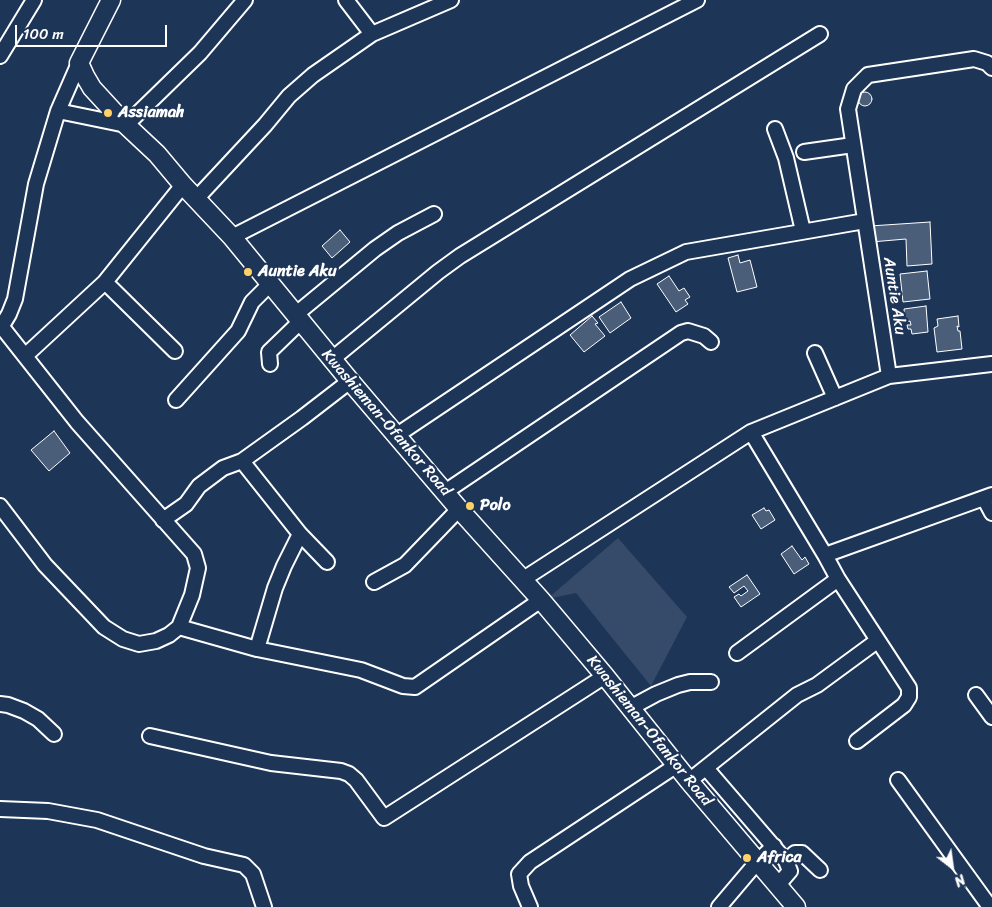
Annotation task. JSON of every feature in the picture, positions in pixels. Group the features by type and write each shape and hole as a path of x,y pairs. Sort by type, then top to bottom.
{"main road":[{"path":"80,63 111,0"},
{"name":"Kwashieman-Ofankor Road","path":"80,63 92,88 126,125 157,154 232,237 331,360 459,509 541,600 689,781 796,907"}],"street":[{"path":"0,56 34,0"},
{"path":"58,111 126,125 200,53 245,0"},
{"path":"346,0 372,34"},
{"path":"196,199 265,125 289,96 313,74 372,34 451,0"},
{"path":"232,237 697,0"},
{"path":"331,360 460,256 820,34"},
{"name":"Auntie Aku","path":"889,376 848,109 854,89 868,75 974,58 987,63 992,68"},
{"path":"0,506 45,565 104,627 123,638 139,644 156,641 180,627 192,595 198,568 194,554 64,406 1,328 15,299 36,184 58,111 80,63"},
{"path":"775,129 786,158 803,232"},
{"path":"804,152 854,146"},
{"path":"25,356 105,282 183,185"},
{"path":"270,364 269,352 298,319 376,248 398,233 434,214"},
{"path":"397,435 630,279 686,252 865,221"},
{"path":"105,282 175,351"},
{"path":"176,400 238,331 252,302 270,284"},
{"path":"445,492 680,333 688,331 704,336 711,342"},
{"path":"815,353 834,398"},
{"path":"522,580 751,432 889,376 992,364"},
{"path":"163,520 186,504 200,486 223,468 242,461 350,381"},
{"path":"751,432 838,579 909,688 909,698 904,705 856,741"},
{"path":"242,461 300,534 327,562"},
{"path":"825,555 988,496 992,513"},
{"path":"374,582 405,565 459,509"},
{"path":"257,649 275,588 300,534"},
{"path":"737,653 838,579"},
{"path":"180,627 257,649 361,670 403,686 415,686 541,600"},
{"path":"689,781 797,695 817,685 878,641"},
{"path":"150,736 271,763 341,771 349,774 356,780 384,818 605,676"},
{"path":"630,708 678,685 690,682 711,682"},
{"path":"976,695 992,717"},
{"path":"0,704 8,705 38,718 54,734"},
{"path":"530,907 521,886 519,874 530,862 677,766"},
{"path":"706,768 786,860 790,872 778,885"},
{"path":"898,780 990,907"},
{"path":"0,809 48,811 97,820 204,856 244,865 253,874 264,907"},
{"path":"733,833 749,819"},
{"path":"719,907 758,861 774,846"},
{"path":"786,860 796,853 802,853 820,870"}],"shaded area":[{"path":"618,538 687,617 651,686 576,593 547,599"}],"building":[{"path":"862,92 868,92 872,99 868,106 862,106 858,102 858,96"},
{"path":"930,222 932,264 907,266 906,239 871,242 870,226"},
{"path":"340,230 350,242 332,258 322,246"},
{"path":"738,255 740,263 750,260 757,287 737,292 728,258"},
{"path":"927,271 930,299 903,302 900,274"},
{"path":"669,276 679,291 684,288 690,297 685,300 688,304 676,312 657,284"},
{"path":"621,302 631,318 610,333 599,317"},
{"path":"926,306 928,332 912,334 911,329 908,329 907,325 911,325 910,321 905,322 904,309"},
{"path":"592,316 598,323 595,324 605,336 584,352 570,335"},
{"path":"958,316 959,327 957,326 958,331 960,331 962,349 937,352 934,328 938,326 937,319"},
{"path":"54,431 70,453 49,471 31,450"},
{"path":"764,508 766,511 769,510 775,520 761,529 752,515"},
{"path":"792,546 802,560 805,557 809,564 794,574 781,554"},
{"path":"747,575 760,594 741,607 734,597 739,594 741,596 748,591 744,586 734,593 729,587"}],"place":[{"name":"Assiamah","path":"108,113"},
{"name":"Auntie Aku","path":"248,272"},
{"name":"Polo","path":"470,506"},
{"name":"Africa","path":"747,858"}]}
